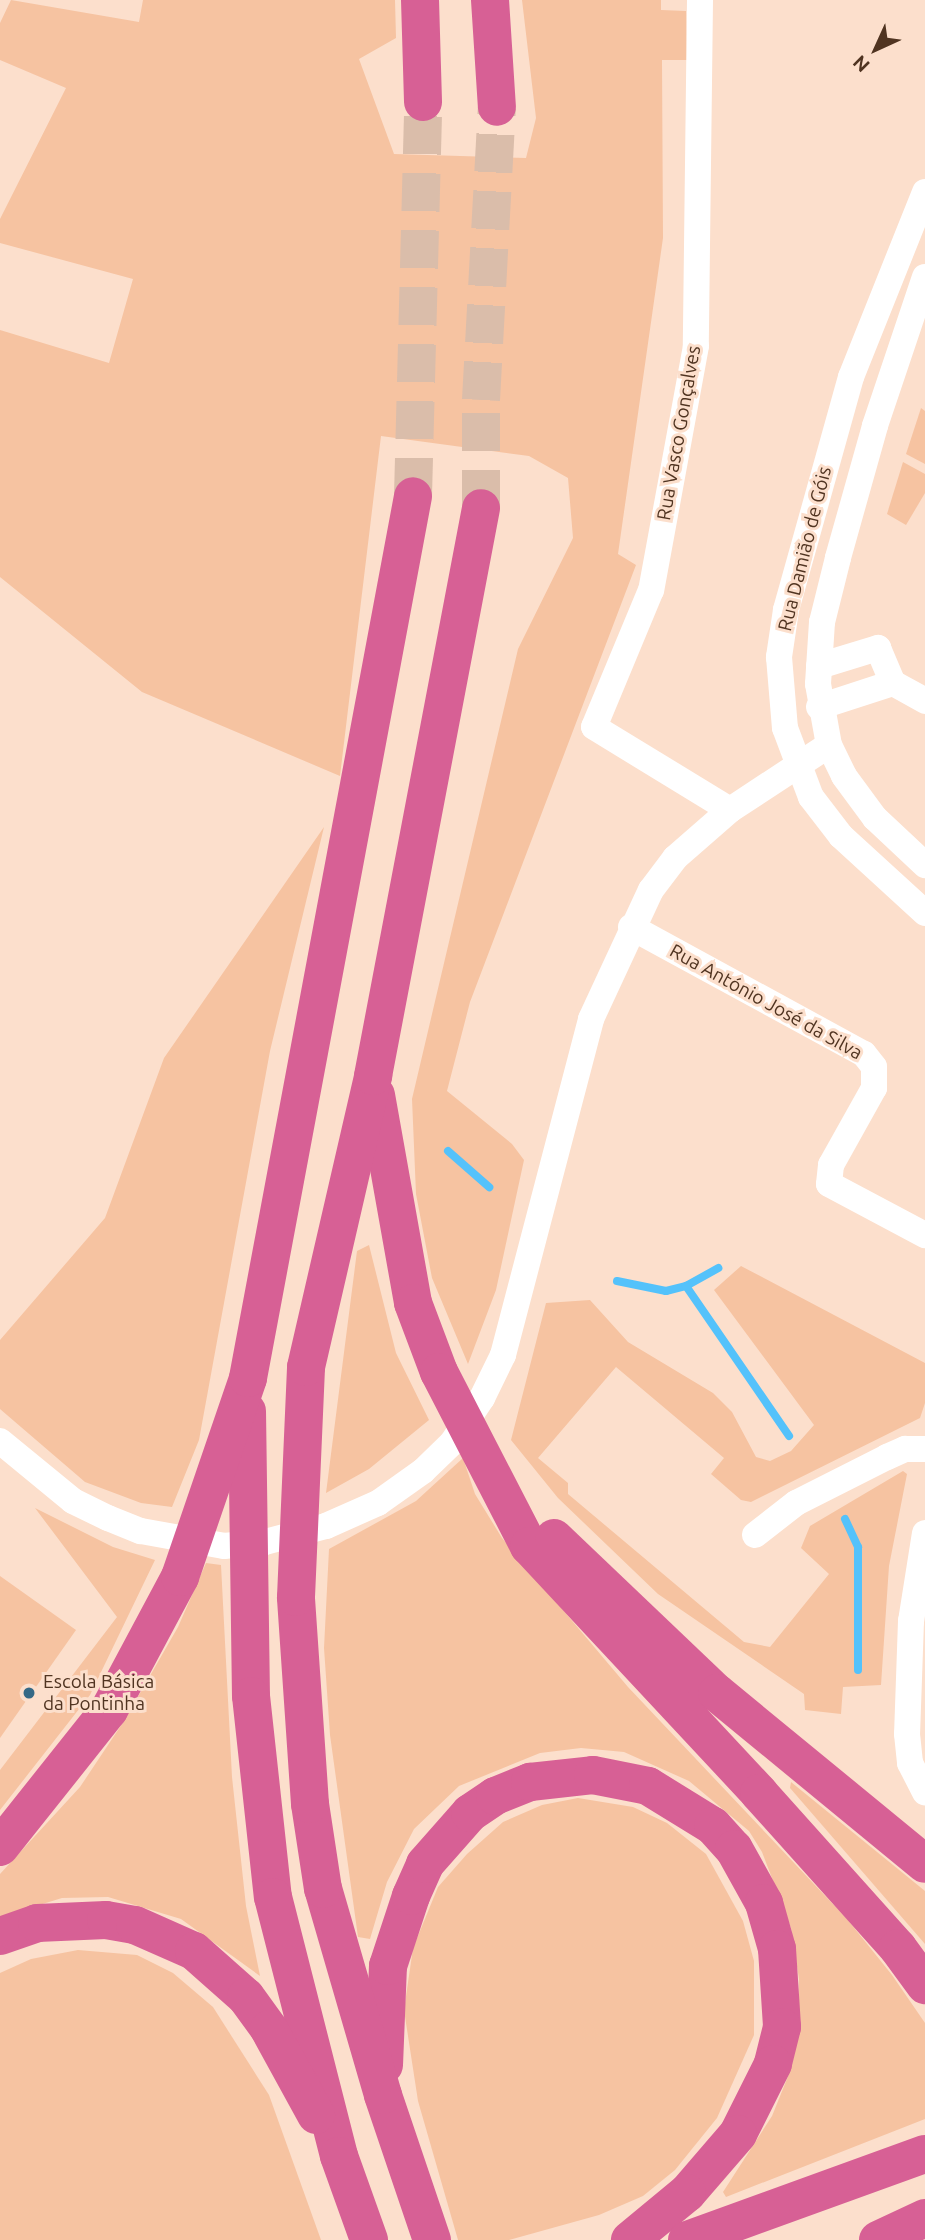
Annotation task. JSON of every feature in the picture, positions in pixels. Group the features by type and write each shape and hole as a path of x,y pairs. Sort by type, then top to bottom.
{"highway":[{"path":"419,0 423,102"},
{"path":"490,0 497,107"},
{"path":"0,1847 109,1710 180,1577 248,1378 413,496"},
{"path":"432,2240 383,2095 323,1889 310,1804 296,1597 306,1367 373,1076 481,508"},
{"path":"373,1076 414,1303 439,1372 529,1546 759,1793 898,1948 925,1985"},
{"path":"248,1378 247,1576 258,1790 273,1897 339,2157 369,2240"},
{"path":"475,1442 538,1523 593,1577 718,1693 925,1864"},
{"path":"383,2095 388,1966 411,1896 425,1864 447,1835 495,1796 560,1776 625,1780 681,1804 713,1826 734,1849 764,1903 777,1949 782,2027 773,2064 738,2134 687,2193 630,2240"},
{"path":"0,1936 37,1923 106,1920 135,1925 194,1951 246,1997 270,2029 339,2157"},
{"path":"687,2240 925,2154"},
{"path":"878,2240 925,2218"}],"street":[{"name":"Rua Vasco Gonçalves","path":"700,0 696,346 651,590 594,727 730,810"},
{"name":"Rua Damião de Góis","path":"925,192 851,377 786,610 780,669 785,728 796,766 811,797 841,836 925,913"},
{"name":"Rua Damião de Góis","path":"925,277 878,415 838,558 822,622 819,666 819,707 829,745 844,776 875,818 925,866"},
{"path":"819,666 878,648 893,683 925,701"},
{"path":"819,707 893,683"},
{"path":"0,1441 74,1501 141,1531 224,1546 265,1542 326,1526 379,1503 452,1443 482,1398 503,1355 521,1296 591,1019 631,927 651,890 675,858 730,810 829,745"},
{"name":"Rua António José da Silva","path":"631,927 864,1054 874,1067 874,1088 831,1165 829,1184 925,1235"},
{"path":"755,1535 796,1503 887,1457 905,1449 925,1450"},
{"path":"920,1785 907,1734 925,1533"}],"shaded area":[{"path":"11,0 139,22 143,0 395,0 396,38 359,59 394,154 526,158 536,118 522,0 661,0 661,10 686,11 687,60 662,60 663,238 618,554 636,565 470,1002 447,1091 512,1144 524,1160 496,1290 468,1364 432,1278 416,1194 412,1099 518,649 573,538 568,478 529,456 381,436 340,776 142,692 0,577 0,330 109,363 133,279 0,243 0,219 66,88 0,60 0,23"},
{"path":"921,408 925,411 925,464 906,454"},
{"path":"903,462 925,474 925,493 906,525 887,514"},
{"path":"324,827 270,1051 199,1440 172,1507 141,1503 85,1482 0,1409 0,1340 105,1218 164,1058"},
{"path":"369,1245 396,1353 429,1420 369,1469 326,1493 357,1251"},
{"path":"741,1266 925,1363 925,1403 920,1418 751,1502 741,1500 711,1474 724,1458 616,1367 538,1458 568,1483 568,1494 744,1642 770,1647 829,1574 801,1548 810,1526 903,1471 907,1474 889,1566 881,1685 843,1687 841,1714 805,1710 804,1694 658,1594 558,1498 511,1440 546,1303 590,1300 628,1342 713,1393 732,1412 756,1457 770,1461 791,1451 814,1425 714,1290"},
{"path":"463,1458 475,1494 502,1538 628,1687 847,1919 892,1975 925,2023 925,2119 726,2197 723,2192 772,2116 791,2069 798,2027 799,1979 791,1928 762,1852 749,1831 689,1781 624,1752 581,1748 540,1753 459,1786 414,1829 387,1882 370,1939 358,1937 330,1735 324,1648 329,1549 416,1501"},
{"path":"35,1508 113,1547 155,1560 90,1695 0,1810 0,1770 117,1617"},
{"path":"206,1563 221,1565 232,1777 246,1906 260,1976 181,1919 108,1897 62,1898 0,1917 0,1874 80,1787 124,1721 178,1627"},
{"path":"0,1576 76,1630 0,1738"},
{"path":"791,1782 925,1891 925,1944 790,1788"},
{"path":"578,1798 633,1807 667,1823 706,1854 743,1921 754,1961 754,2035 717,2118 675,2170 643,2196 599,2215 509,2240 458,2240 418,2101 404,2010 413,1948 438,1887 467,1854 503,1822 542,1805"},
{"path":"78,1950 137,1955 173,1973 213,2007 269,2095 321,2240 0,2240 0,1973 31,1959"}],"waterway":[{"path":"448,1151 489,1187"},
{"path":"617,1281 666,1291 686,1286 718,1268"},
{"path":"686,1286 789,1436"},
{"path":"845,1519 858,1547 858,1670"}],"tunnel":[{"path":"413,496 423,102"},
{"path":"481,508 481,400 497,107"}],"place":[{"name":"Escola Básica da Pontinha","path":"29,1693"}]}
